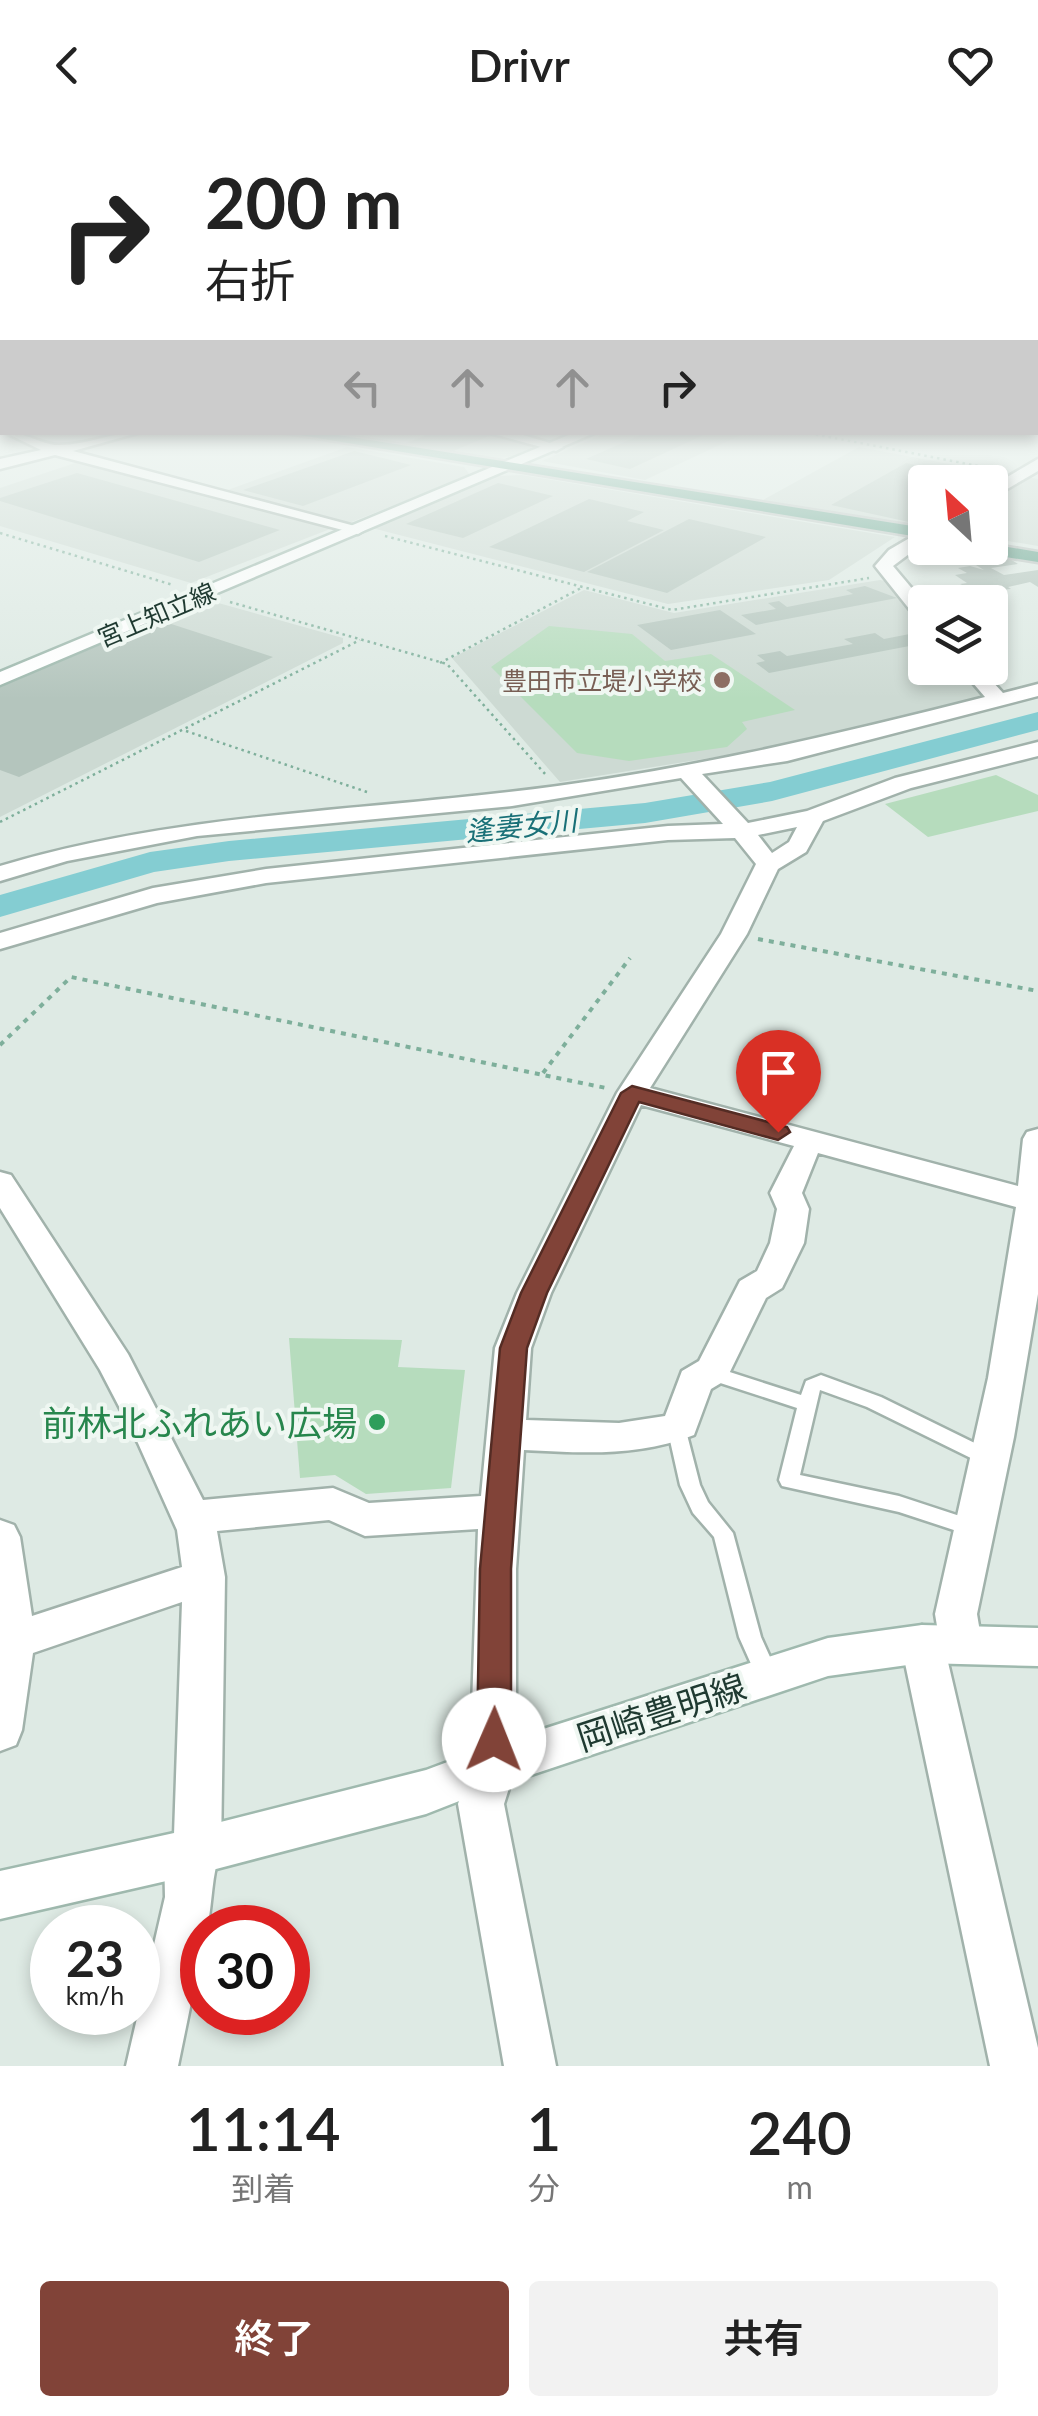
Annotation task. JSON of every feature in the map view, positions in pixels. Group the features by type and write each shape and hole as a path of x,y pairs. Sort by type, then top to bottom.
{"main road":[{"path":"818,518 908,533"},
{"path":"1008,548 1038,554"},
{"path":"1008,551 1038,554"}],"street":[{"path":"317,518 358,529"},
{"name":"宮上知立線","path":"0,679 384,518"},
{"path":"908,547 884,566 908,597"},
{"path":"985,685 997,699"},
{"path":"0,874 129,840 384,810 512,800 689,774 787,754 1038,690"},
{"path":"0,941 153,896 266,876 813,817 903,782 1038,749"},
{"path":"689,774 768,864"},
{"path":"530,2066 481,1804 493,1766 495,1569 514,1348 527,1311 632,1093 734,934 768,864 791,855 805,841 813,817"},
{"path":"632,1093 1034,1201"},
{"path":"1016,2066 942,1644 956,1614 1010,1371 1034,1201 1038,1139"},
{"path":"505,1434 624,1437 676,1428 690,1405 696,1381 710,1372 752,1290 770,1280 787,1243 793,1210 786,1193 803,1154"},
{"path":"0,1182 115,1364 192,1518 204,1577 193,1852 188,1898 152,2066"},
{"path":"192,1518 333,1504 365,1520 502,1512"},
{"path":"0,1537 8,1657 0,1730"},
{"path":"8,1657 204,1577"},
{"name":"岡崎豊明線","path":"0,1895 193,1852 426,1792 493,1766 828,1656 942,1644 1038,1648"}],"lane":[{"path":"710,1372 807,1404"},
{"path":"976,1530 898,1504 789,1480 812,1386 821,1382 874,1402 992,1460"},
{"path":"676,1428 690,1486 722,1534 750,1637 768,1676"}],"path":[{"path":"358,529 672,610 889,575"},
{"path":"0,533 447,664 560,791"},
{"path":"440,662 583,587"},
{"path":"0,822 360,640"},
{"path":"184,730 369,793 384,810"},
{"path":"734,934 1038,991"},
{"path":"543,1074 630,958"},
{"path":"0,1044 71,976 632,1093"}],"shaded area":[{"path":"0,518 309,518 338,526 191,583 0,526"},
{"path":"331,518 361,518 349,523"},
{"path":"395,518 783,518 895,537 829,580 668,604 372,528"},
{"path":"870,518 908,518 908,524"},
{"path":"1008,518 1038,518 1038,546 1008,541"},
{"name":"豊田市立堤小学校","path":"880,580 889,582 908,604 908,685 979,685 986,693 984,698 778,747 560,782 452,658 584,590 674,613"},
{"path":"204,599 343,638 343,643 0,817 0,686"}],"green space":[{"path":"549,626 632,634 665,661 711,654 795,710 742,722 747,729 727,747 629,761 577,753 491,667"},
{"path":"996,775 1038,795 1038,811 928,837 885,804"},
{"name":"前林北ふれあい広場","path":"289,1338 402,1340 398,1367 465,1370 451,1488 366,1494 335,1475 300,1478"}],"building":[{"path":"57,518 238,518 280,530 199,562"},
{"path":"419,518 505,518 463,538 406,524"},
{"path":"549,518 632,518 627,521 664,530 584,572 489,547"},
{"path":"689,519 766,537 667,593 587,572"},
{"path":"1008,558 1018,564 991,568 1004,575 1038,570 1038,587 1030,582 1008,587 962,585 967,583 955,575 967,573 958,568 984,570 976,565 1008,565"},
{"path":"865,586 897,598 756,625 741,615 776,609 768,603 779,601 787,607 853,594 846,590"},
{"path":"720,610 756,634 671,650 637,625"},
{"path":"159,620 273,657 19,777 0,770 0,687"},
{"path":"875,633 884,639 908,634 908,646 769,673 756,663 765,661 757,655 780,651 787,656 853,644 844,639"}],"waterway":[{"name":"逢妻女川","path":"0,906 150,862 229,851 645,813 772,791 1038,721"}],"place":[{"name":"豊田市立堤小学校","path":"722,680"},
{"name":"前林北ふれあい広場","path":"377,1422"}],"route":[{"path":"494,1740 495,1569 502,1512 506,1398 514,1348 534,1293 632,1093 778,1132"}]}
